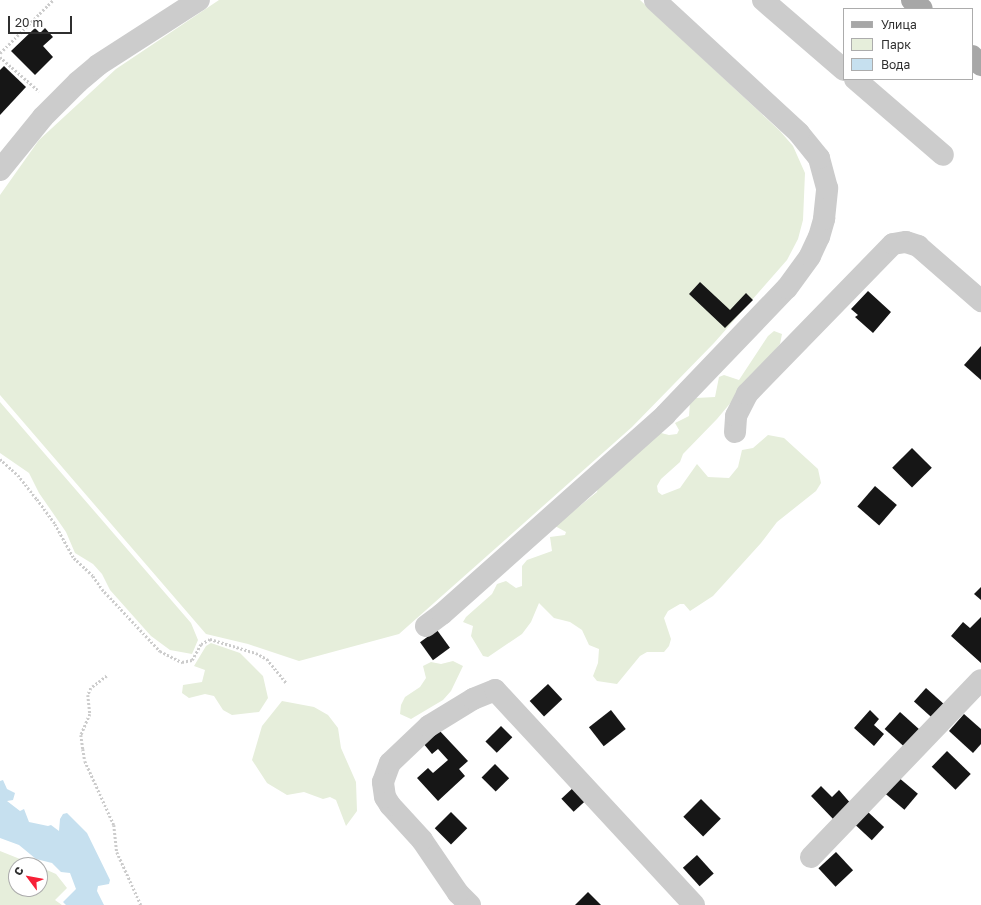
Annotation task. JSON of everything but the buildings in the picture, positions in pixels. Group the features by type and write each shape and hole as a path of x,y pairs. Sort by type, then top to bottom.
{"main road":[{"path":"912,0 921,8"},
{"path":"973,57 981,65"}],"street":[{"path":"0,170 55,104 98,65 199,0"},
{"path":"426,626 442,614 665,415 787,288 810,256 819,236 824,219 827,188 819,158 799,133 655,0"},
{"path":"763,0 843,69"},
{"path":"856,80 943,155"},
{"path":"735,432 736,416 747,394 893,244 906,242 918,246 981,301"},
{"path":"812,857 981,680"},
{"path":"470,905 458,893 422,840 390,805 385,797 383,782 390,763 429,726 473,699 495,690 694,905"}],"path":[{"path":"1,51 53,0"},
{"path":"0,57 55,104"},
{"path":"0,459 18,475 37,499 55,524 74,558 93,576 102,589 160,651 182,662 192,660 201,644 210,639 261,656 275,666 287,684"},
{"path":"107,676 91,688 88,695 90,714 82,735 83,749 85,761 114,825 118,852 141,905"}],"green space":[{"path":"219,0 640,0 780,131 793,146 805,173 803,220 798,239 787,260 714,343 632,427 399,634 299,661 248,644 206,634 0,395 0,195 39,140 116,69"},
{"path":"774,331 782,334 780,344 717,419 683,454 680,462 661,479 657,486 658,492 662,495 680,488 697,464 708,477 729,478 738,467 742,450 753,448 768,435 784,438 818,469 821,483 816,491 777,522 761,543 713,596 690,611 684,604 680,604 668,611 664,618 671,639 669,646 664,652 647,652 640,656 617,684 597,681 593,676 598,663 599,649 589,645 582,630 570,622 554,618 539,603 531,622 522,634 488,657 483,656 471,636 473,626 463,622 466,617 492,594 497,584 506,581 516,588 522,586 522,566 527,560 552,551 550,537 565,535 566,532 555,526 597,492 598,487 657,432 669,435 677,434 679,430 675,423 689,416 690,402 696,398 715,397 719,377 724,375 739,380 768,336"},
{"path":"0,402 191,623 198,640 192,654 170,650 151,636 110,590 102,574 93,564 75,553 66,532 39,493 29,473 0,453"},
{"path":"211,643 240,653 263,676 268,698 259,712 232,715 223,710 214,696 205,694 189,698 182,693 183,685 202,682 205,670 194,666 206,646"},
{"path":"453,661 463,666 451,691 443,700 411,719 400,714 401,705 405,697 420,687 426,678 423,666 431,662 441,664"},
{"path":"282,701 314,707 328,715 338,728 341,748 356,782 357,811 346,826 336,800 330,797 323,799 304,792 287,795 267,783 252,760 262,726"},
{"path":"0,851 15,857 8,857 8,897 48,897 48,870 56,874 67,888 55,900 62,905 0,905"}],"water":[{"path":"3,780 7,789 15,793 13,800 7,801 20,811 24,809 29,822 48,826 51,825 59,831 60,819 63,814 67,813 87,833 110,880 109,884 98,886 97,891 104,905 66,905 63,902 76,889 70,873 61,872 52,863 48,862 48,857 34,857 19,845 0,838 0,781"}]}
